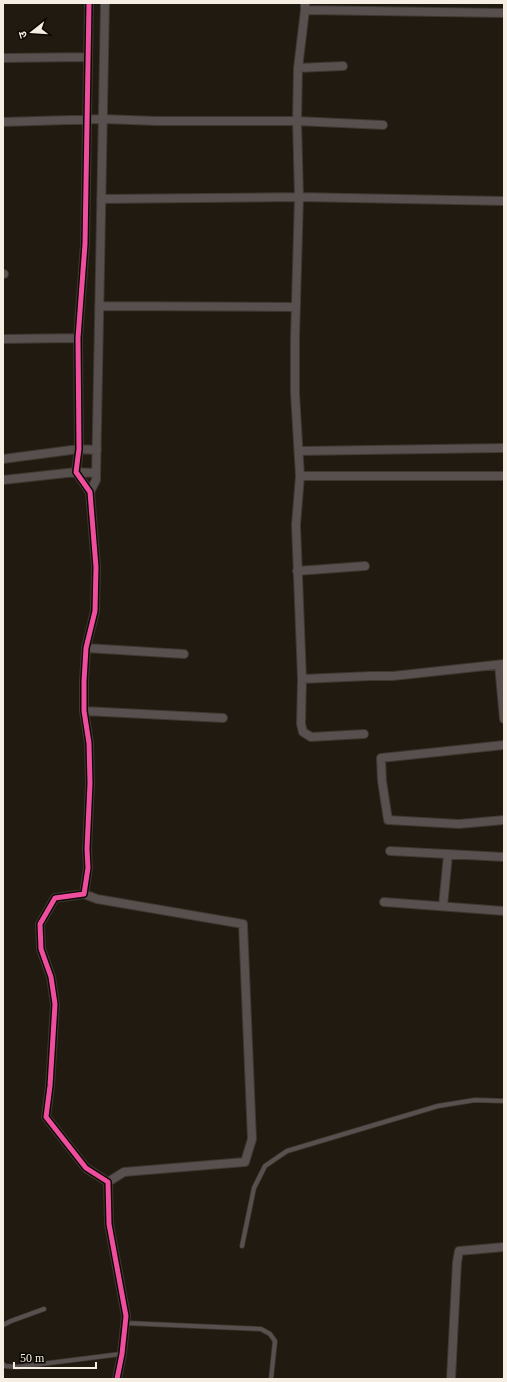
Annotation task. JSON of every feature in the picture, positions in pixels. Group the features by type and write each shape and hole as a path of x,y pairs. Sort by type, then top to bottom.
{"street":[{"path":"84,894 88,868 87,849 90,783 89,743 84,711 84,681 86,648 95,611 96,567 90,492 76,472 79,449 78,338 85,244 89,3"},
{"path":"90,492 96,480 97,450 105,3"},
{"path":"364,734 311,737 303,732 301,724 302,679 296,526 300,476 295,393 295,307 299,197 297,121 298,68 305,7 504,13"},
{"path":"3,58 88,57"},
{"path":"298,68 342,66"},
{"path":"3,122 103,119 156,121 297,121 383,125"},
{"path":"101,199 299,197 504,201"},
{"path":"99,306 295,307"},
{"path":"3,339 78,338"},
{"path":"299,451 504,448"},
{"path":"3,459 79,449 97,450"},
{"path":"3,480 76,472 96,473"},
{"path":"300,476 504,476"},
{"path":"297,571 365,566"},
{"path":"86,648 184,654"},
{"path":"302,679 393,676 502,665 504,719"},
{"path":"84,711 223,718"},
{"path":"504,745 381,758 382,781 388,820 459,824 504,820"},
{"path":"390,851 504,857"},
{"path":"444,906 448,855"},
{"path":"84,894 97,899 243,924 252,1139 245,1162 124,1172 108,1182 86,1168 46,1117 53,1057 55,1004 51,977 41,949 40,924 56,898 84,894"},
{"path":"384,902 504,911"},
{"path":"108,1182 110,1224 126,1316 122,1354 117,1379"},
{"path":"451,1379 457,1262 460,1251 504,1247"}],"lane":[{"path":"242,1246 254,1188 265,1166 287,1151 438,1106 475,1100 504,1101"},
{"path":"3,1325 44,1309"},
{"path":"125,1323 261,1329 270,1334 275,1340 271,1379"},
{"path":"3,1364 17,1367 122,1354"}],"cycle path":[{"path":"89,3 85,244 78,338 79,449 76,472 90,492 96,567 95,611 86,648 84,681 84,711 89,743 90,783 87,849 88,868 84,894 55,898 40,924 41,949 51,977 55,1004 50,1086 46,1117 86,1168 108,1182 109,1224 126,1316 122,1354 117,1379"}]}
